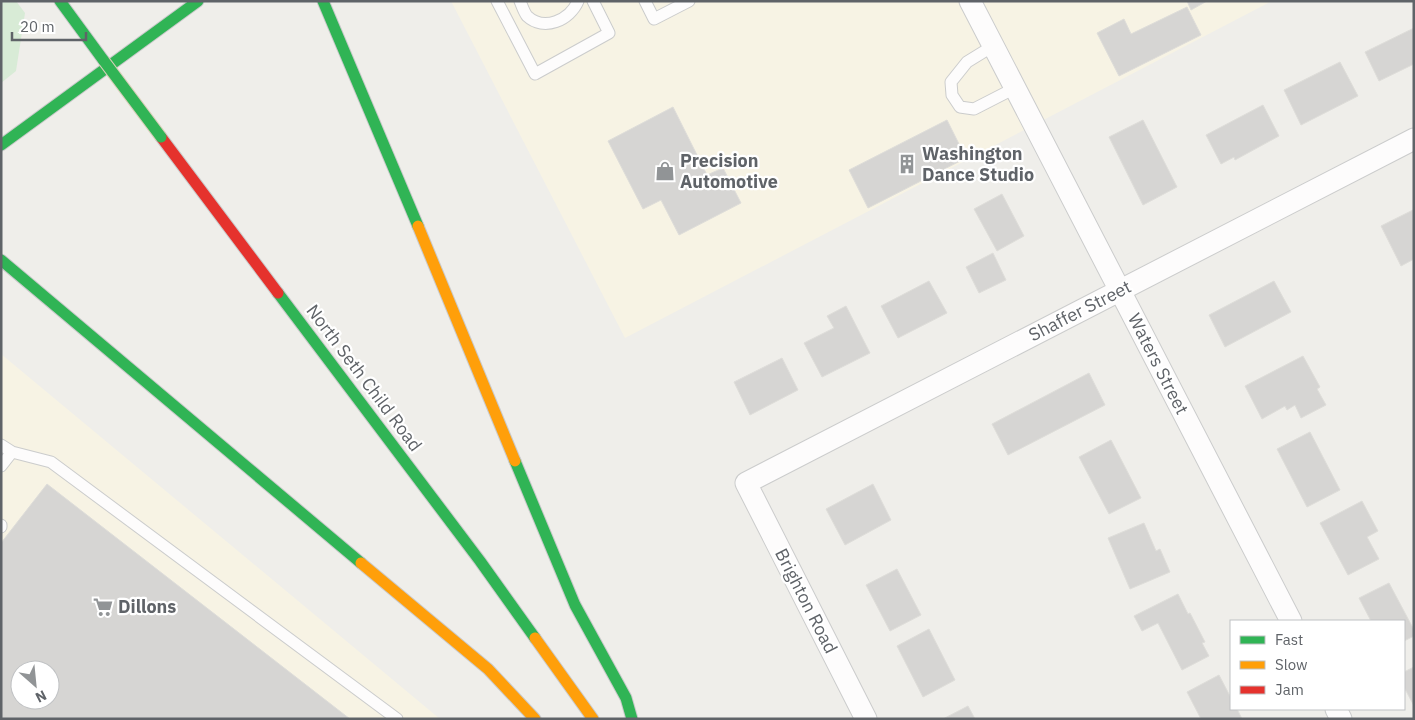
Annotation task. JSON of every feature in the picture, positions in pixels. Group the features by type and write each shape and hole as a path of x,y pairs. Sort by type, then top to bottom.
{"main road":[{"name":"North Seth Child Road","path":"60,1 474,554 593,719"},
{"path":"1,145 198,1"},
{"path":"322,1 363,94 575,605 626,698 632,719"},
{"path":"1,260 488,669 535,719"}],"street":[{"name":"Waters Street","path":"970,1 1290,620"},
{"name":"Shaffer Street","path":"746,483 1414,139"},
{"name":"Brighton Road","path":"746,483 866,719"}],"lane":[{"path":"497,1 535,74 609,33 593,1"},
{"path":"520,1 527,16 538,22 550,24 563,19 575,9 578,1"},
{"path":"646,1 654,19 689,1"},
{"path":"993,46 967,62 951,82 952,95 960,108 974,108 1015,88"},
{"path":"1,445 12,452 51,462 397,719"},
{"path":"1,466 12,452"}],"shaded area":[{"path":"451,1 1272,1 625,338"},
{"path":"1,354 440,719 1,719"}],"green space":[{"path":"1,1 16,1 25,13 16,71 1,83"}],"building":[{"path":"1187,1 1207,1 1191,10"},
{"path":"1187,7 1201,35 1119,76 1097,33 1124,19 1131,34"},
{"path":"1414,28 1414,64 1379,81 1365,52"},
{"path":"1340,62 1358,96 1301,125 1284,90"},
{"path":"1263,105 1279,136 1235,160 1234,157 1221,164 1206,135"},
{"name":"Precision Automotive","path":"673,107 707,175 723,168 741,203 679,235 661,200 643,209 608,141"},
{"name":"Washington Dance Studio","path":"947,120 966,158 868,208 849,170"},
{"path":"1143,120 1177,187 1143,205 1109,137"},
{"path":"1002,194 1024,236 997,251 974,209"},
{"path":"1413,210 1414,259 1401,266 1381,226"},
{"path":"993,253 1006,280 979,293 966,267"},
{"path":"929,281 947,313 898,338 881,306"},
{"path":"1274,281 1291,312 1225,347 1209,315"},
{"path":"846,306 870,353 822,377 804,343 834,328 827,316"},
{"path":"1303,356 1320,387 1317,389 1326,405 1301,418 1295,405 1287,410 1285,406 1262,419 1245,386"},
{"path":"782,358 798,390 750,415 734,382"},
{"path":"1089,373 1105,405 1008,455 992,424"},
{"path":"1310,432 1340,490 1307,507 1277,449"},
{"path":"1111,440 1141,498 1109,514 1079,457"},
{"name":"Dillons","path":"47,484 350,719 1,719 1,543"},
{"path":"873,484 891,520 845,545 826,509"},
{"path":"1362,501 1378,531 1367,537 1379,559 1348,575 1320,523"},
{"path":"1144,523 1156,551 1160,549 1170,572 1130,589 1108,538"},
{"path":"897,569 921,615 890,631 866,585"},
{"path":"1389,583 1414,630 1414,636 1405,640 1405,620 1370,620 1359,598"},
{"path":"1178,594 1205,642 1202,643 1209,656 1182,670 1158,623 1142,631 1134,616"},
{"path":"929,629 955,680 923,697 897,646"},
{"path":"1414,667 1414,706 1405,689 1405,672"},
{"path":"1219,675 1230,696 1230,710 1238,710 1242,719 1201,719 1187,692"},
{"path":"968,706 975,719 943,719"}],"traffic: fast":[{"path":"60,1 104,61"},
{"path":"1,145 198,1"},
{"path":"323,1 418,226"},
{"path":"104,61 161,137"},
{"path":"1,260 361,563"},
{"path":"278,293 480,561 535,638"},
{"path":"515,461 575,605 626,698 632,719"}],"traffic: slow":[{"path":"418,226 515,461"},
{"path":"361,563 488,669 535,719"},
{"path":"535,638 593,719"}],"traffic: jam":[{"path":"161,137 278,293"}],"place":[{"name":"Washington Dance Studio","path":"907,164"},
{"name":"Precision Automotive","path":"665,171"},
{"name":"Dillons","path":"103,607"}]}
